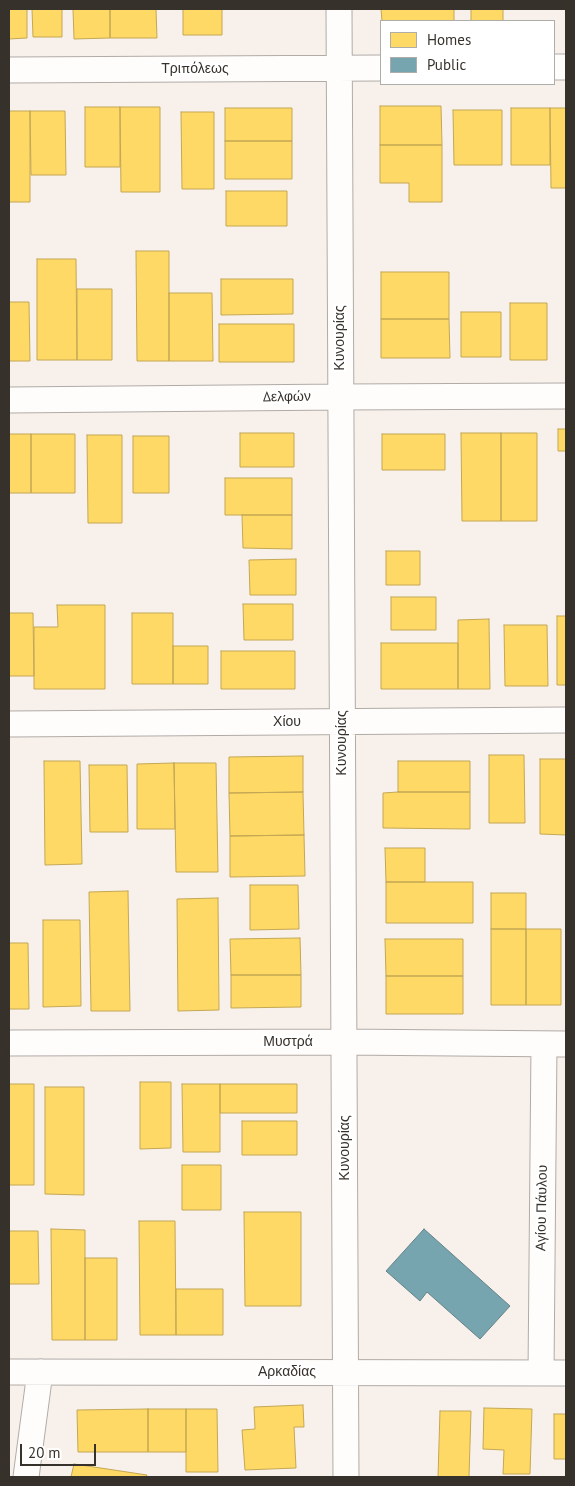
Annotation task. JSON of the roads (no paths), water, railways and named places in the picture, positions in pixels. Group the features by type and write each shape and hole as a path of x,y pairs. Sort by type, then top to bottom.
{"street":[{"name":"Κυνουρίας","path":"339,9 346,1477"},
{"name":"Τριπόλεως","path":"9,70 380,68"},
{"name":"Δελφών","path":"9,400 566,396"},
{"name":"Χίου","path":"9,724 566,720"},
{"name":"Μυστρά","path":"9,1043 344,1042 555,1044"},
{"name":"Αγίου Πάυλου","path":"541,1372 555,1044"},
{"name":"Αρκαδίας","path":"9,1372 566,1373"},
{"path":"26,1477 40,1372"}]}
